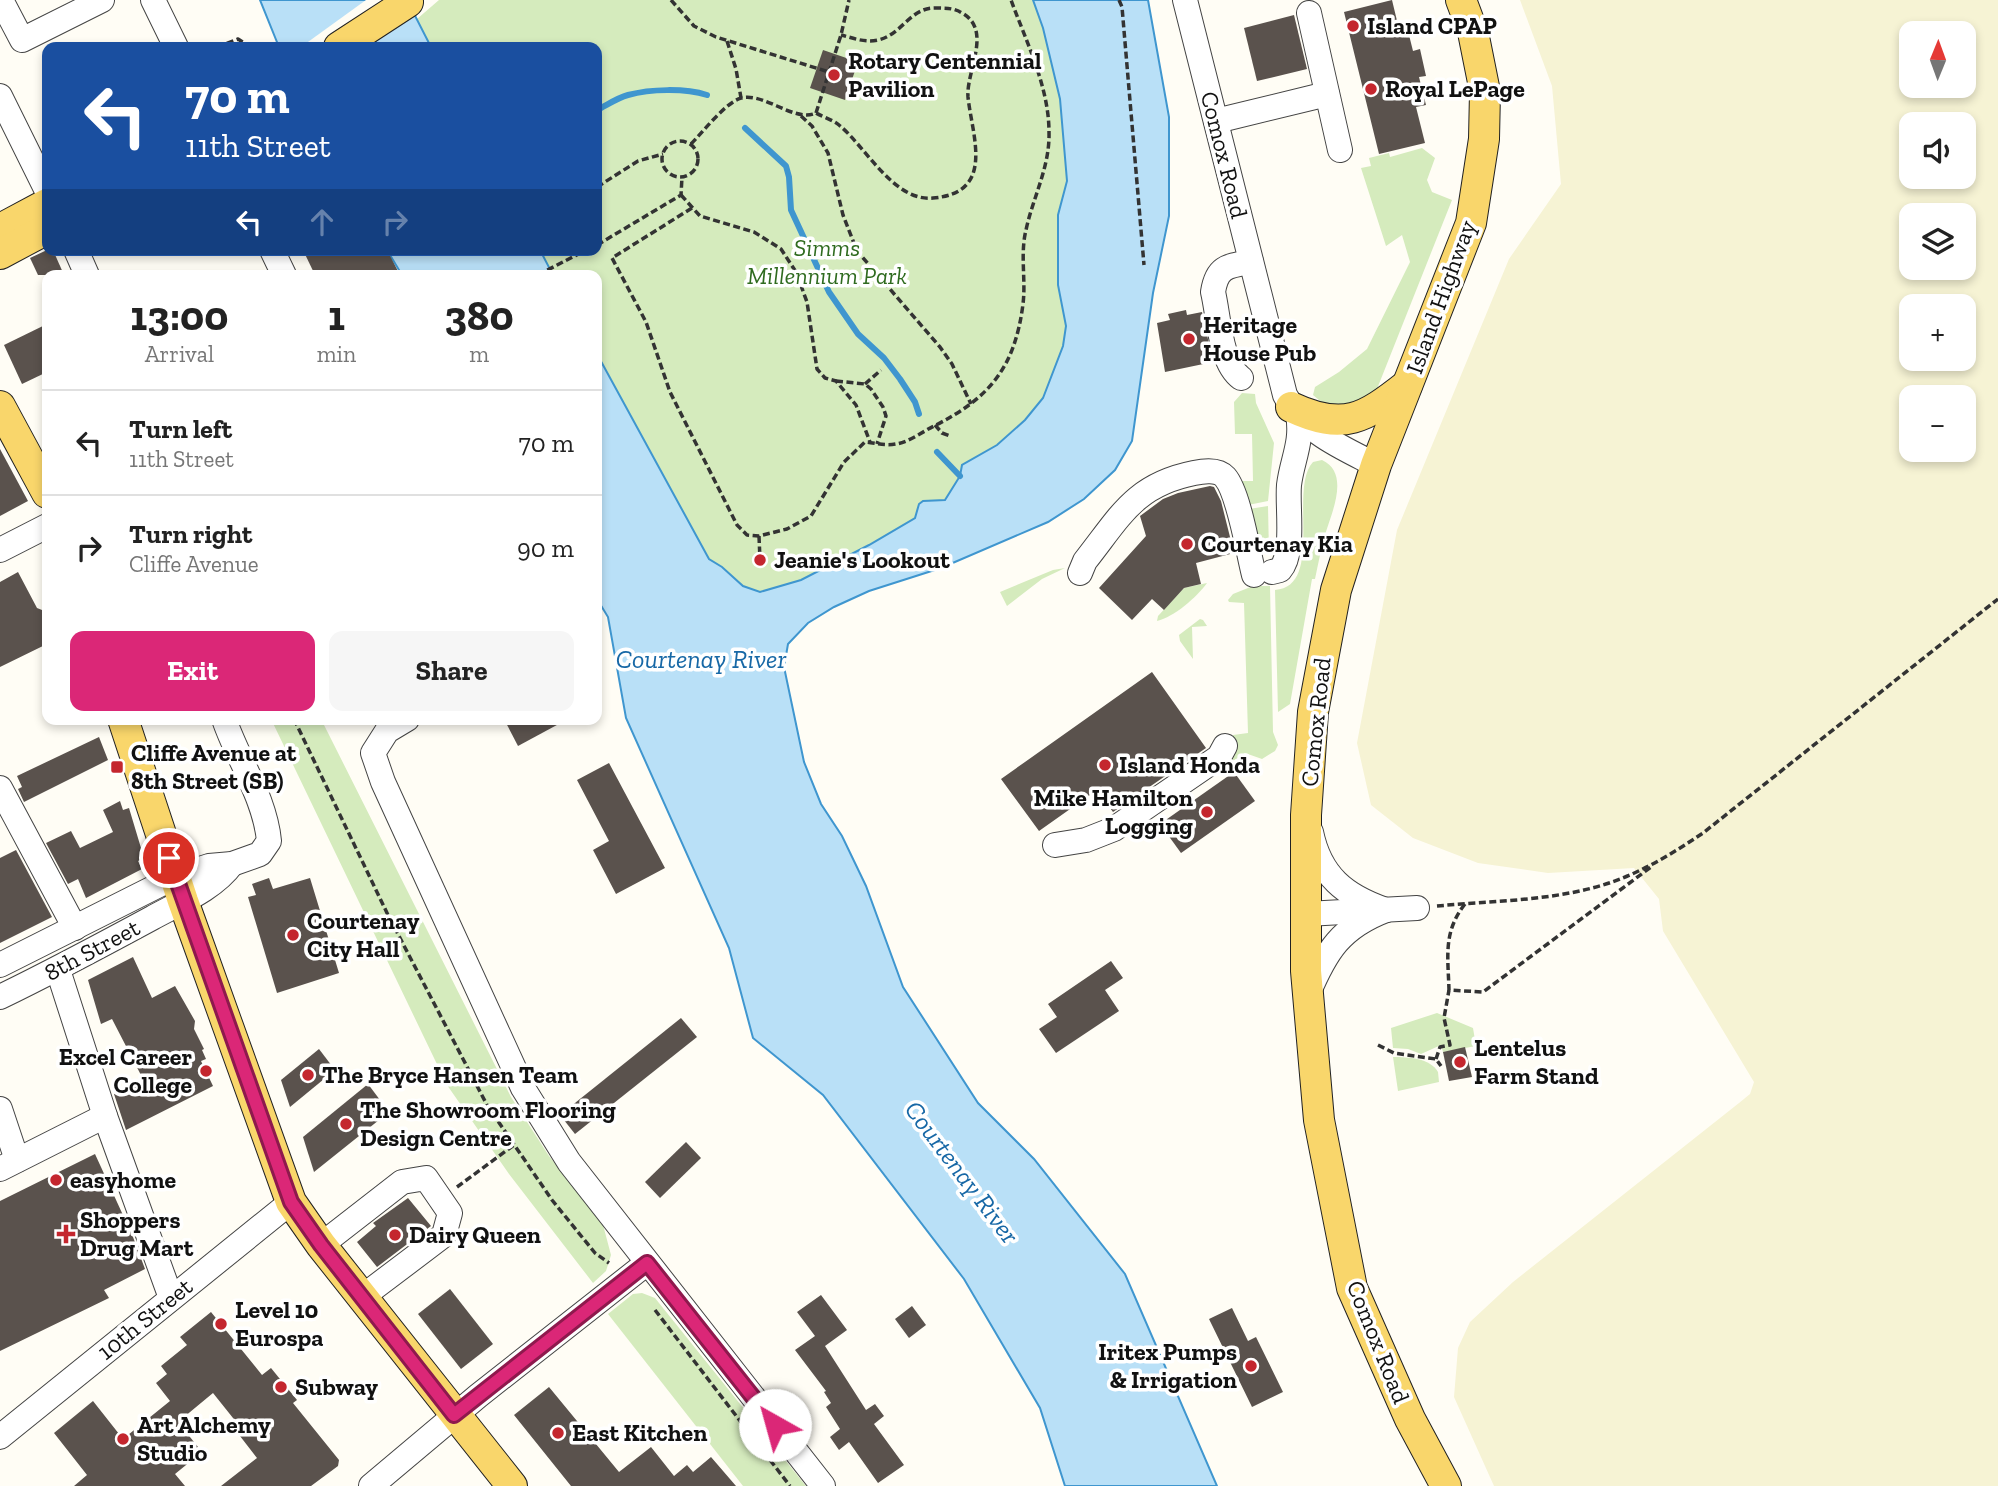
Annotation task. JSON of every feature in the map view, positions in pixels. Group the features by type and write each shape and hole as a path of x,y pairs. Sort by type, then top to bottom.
{"main road":[{"name":"Island Highway","path":"1376,465 1471,223 1484,139 1485,92 1473,32 1461,0"},
{"path":"347,42 409,1"},
{"path":"0,229 42,207"},
{"path":"0,254 42,232"},
{"path":"1294,411 1338,420 1355,417 1376,410 1408,385"},
{"path":"0,405 42,484"},
{"name":"Comox Road","path":"1376,465 1336,590 1313,712 1307,806 1308,994 1319,1120 1352,1288 1410,1419 1446,1486"},
{"path":"125,725 179,889 291,1202 321,1245 512,1486"}],"street":[{"path":"1,0 22,40 102,0"},
{"path":"153,0 174,42"},
{"name":"Comox Road","path":"1185,0 1281,383 1294,411"},
{"path":"1308,13 1340,150"},
{"path":"1216,121 1327,94"},
{"path":"0,96 42,181"},
{"path":"1241,378 1234,373 1226,359 1213,292 1220,271 1228,266 1251,262"},
{"path":"1294,411 1315,431 1376,465"},
{"path":"1080,573 1085,561 1137,497 1154,485 1173,478 1208,471 1219,473 1225,478 1263,573 1280,570 1288,557 1289,482 1297,453 1300,427 1294,411"},
{"path":"0,550 42,529"},
{"path":"179,889 223,876 232,864 260,854 269,841 265,814 226,725"},
{"path":"397,725 387,731 373,753 383,782 523,1088 569,1162 823,1486"},
{"path":"1055,845 1086,840 1114,829 1219,757 1225,746"},
{"path":"0,788 10,832 75,928"},
{"path":"1307,806 1313,843 1332,879 1347,893 1386,910"},
{"name":"8th Street","path":"0,965 75,928 179,889"},
{"name":"8th Street","path":"0,997 58,970 179,889"},
{"path":"1306,914 1417,908"},
{"path":"1308,994 1330,949 1364,918 1386,910"},
{"path":"58,970 105,1116 171,1298"},
{"path":"0,1109 9,1164 105,1116"},
{"path":"321,1245 402,1182 426,1178 450,1213 443,1235 362,1297"},
{"name":"10th Street","path":"4,1426 291,1202"},
{"path":"371,1486 454,1415 647,1263"}],"path":[{"path":"671,0 694,26 727,41 829,72"},
{"path":"816,113 841,35 849,0"},
{"path":"692,208 612,258 646,322 670,391 737,525 747,535 759,536 787,529 811,516 844,462 856,448 865,442 899,444 957,415 983,396 1002,372 1017,331 1023,303 1025,231 1045,168 1049,132 1043,95 1011,0"},
{"path":"1119,0 1122,7 1144,265"},
{"path":"800,115 816,113 838,123 903,191 915,196 931,199 948,195 962,188 974,171 976,141 968,96 978,41 974,25 965,14 950,8 928,8 915,13 895,31 878,40 841,35"},
{"path":"727,41 741,98"},
{"path":"691,144 721,113 741,98 778,105 800,115 812,126 828,153 843,215 857,251 940,347 952,364 971,404"},
{"path":"683,141 691,144 699,159 697,168 682,177 673,176 666,171 662,163 667,146 683,141"},
{"path":"602,184 638,161 663,154"},
{"path":"682,177 681,195 700,216 754,232 781,249 796,272 807,302 817,369 825,379 865,384 883,407 886,416 877,444"},
{"path":"602,242 681,195"},
{"path":"548,270 574,256"},
{"path":"865,384 881,370"},
{"path":"836,381 856,405 870,442"},
{"path":"935,425 942,433 950,436"},
{"path":"759,536 760,560"},
{"path":"1450,990 1483,992 1660,860 1703,833 1998,598"},
{"path":"297,725 394,927 487,1105 569,1222 595,1253 609,1263"},
{"path":"1417,908 1546,897 1602,885 1660,860"},
{"path":"1436,1059 1440,1047 1450,1045 1444,1018 1450,990 1449,932 1453,919 1465,904"},
{"path":"1378,1045 1394,1053 1436,1059 1441,1066"},
{"path":"440,1199 514,1145"},
{"path":"652,1306 790,1486"}],"shaded area":[{"path":"1520,0 1998,0 1998,1486 1494,1486 1454,1397 1458,1348 1470,1322 1513,1282 1750,1094 1754,1082 1663,931 1659,899 1634,868 1548,873 1478,863 1413,838 1371,805 1357,743 1397,530 1509,259 1561,184 1552,86"}],"green space":[{"name":"Simms Millennium Park","path":"439,0 1033,0 1043,28 1060,99 1067,181 1058,215 1058,285 1066,325 1063,346 1043,398 1025,420 997,445 962,465 960,476 945,500 923,501 915,518 801,580 760,592 743,586 709,559 602,363 602,270 550,270 543,256 602,256 602,42 428,42 417,19"},
{"path":"1422,148 1435,158 1427,180 1432,192 1452,200 1375,394 1357,406 1325,405 1313,395 1315,387 1367,349 1410,262 1402,235 1386,246 1361,168 1371,166 1369,158 1389,153 1390,157"},
{"path":"1242,393 1255,394 1256,403 1274,443 1268,501 1248,505 1241,481 1253,481 1252,434 1235,434 1234,402"},
{"path":"1322,460 1331,466 1336,474 1337,494 1315,579 1312,579 1290,704 1278,712 1275,590 1290,585 1299,572 1306,475 1313,462"},
{"path":"1268,506 1269,554 1260,549 1249,509"},
{"path":"1065,568 1042,579 1007,606 1000,592 1053,570"},
{"path":"1207,583 1185,606 1157,621 1158,616 1184,588"},
{"path":"1253,586 1270,586 1273,732 1278,745 1275,751 1262,759 1245,753 1233,761 1230,756 1233,735 1248,733 1244,603 1228,600 1233,594"},
{"path":"1200,619 1207,626 1192,627 1193,659 1180,641 1179,635"},
{"path":"274,725 324,725 511,1097 549,1156 602,1221 611,1255 606,1271 593,1283 509,1174 447,1085"},
{"path":"1437,1013 1473,1028 1476,1046 1443,1052 1441,1045 1421,1054 1408,1049 1393,1048 1391,1028"},
{"path":"1393,1057 1412,1058 1430,1064 1438,1072 1439,1082 1398,1091"},
{"path":"642,1293 655,1298 806,1486 743,1486 608,1314 633,1294"}],"water":[{"path":"260,0 407,0 428,42 277,42"},
{"name":"Courtenay River","path":"1033,0 1148,0 1169,117 1169,216 1153,293 1132,441 1115,470 1084,499 1048,522 941,568 869,591 808,623 788,644 784,667 804,762 821,804 842,836 866,886 903,987 978,1103 1034,1159 1125,1274 1217,1486 1065,1486 1040,1408 964,1279 823,1095 753,1038 729,948 626,718 608,617 602,607 602,363 709,559 743,586 760,592 801,580 869,545 915,518 919,504 923,501 945,500 960,476 962,465 997,445 1025,420 1043,398 1063,346 1066,326 1058,285 1058,215 1067,181 1060,99 1043,28"},
{"path":"391,256 543,256 550,270 399,270"}],"pier":[{"path":"366,0 411,0 417,12 373,42 308,42"}],"building":[{"path":"1392,0 1398,25 1406,23 1413,51 1420,49 1426,76 1419,77 1426,105 1416,107 1425,143 1379,154 1344,12"},
{"path":"1294,15 1307,69 1257,81 1244,28"},
{"name":"Rotary Centennial Pavilion","path":"823,50 858,62 845,100 810,88"},
{"path":"42,252 42,256 56,256 62,270 42,270 42,275 38,275 30,258"},
{"path":"306,256 390,256 397,270 313,270"},
{"name":"Heritage House Pub","path":"1186,310 1187,315 1202,312 1213,362 1165,372 1157,323 1170,320 1168,314"},
{"path":"42,326 42,374 22,384 4,345"},
{"path":"0,449 28,501 0,516"},
{"name":"Courtenay Kia","path":"1214,487 1221,501 1234,553 1196,563 1201,584 1184,588 1164,610 1152,599 1132,620 1099,588 1146,536 1140,516 1163,499"},
{"path":"18,572 37,608 42,610 42,646 0,667 0,582"},
{"name":"Island Honda","path":"1152,672 1206,748 1113,812 1097,790 1039,831 1001,779"},
{"path":"507,725 557,725 518,746"},
{"path":"99,737 108,760 24,802 18,789 22,787 17,776"},
{"path":"609,763 665,868 616,894 593,850 609,841 577,780"},
{"name":"Mike Hamilton Logging","path":"1234,772 1255,801 1181,853 1160,824"},
{"path":"120,801 123,810 129,808 144,858 138,861 142,869 86,898 78,879 68,884 46,843 71,831 80,848 113,832 103,810"},
{"path":"16,850 52,917 0,943 0,858"},
{"name":"Courtenay City Hall","path":"269,878 273,889 310,878 339,973 277,993 248,897 256,895 252,884"},
{"path":"133,957 152,998 175,986 195,1021 194,1029 206,1059 201,1061 213,1086 126,1130 114,1094 143,1079 112,1019 101,1024 88,980"},
{"path":"1111,961 1123,978 1105,990 1119,1011 1056,1053 1039,1029 1057,1017 1048,1004"},
{"path":"681,1018 697,1037 575,1134 560,1115"},
{"path":"1465,1047 1472,1077 1449,1081 1443,1052"},
{"name":"The Bryce Hansen Team","path":"319,1049 335,1070 290,1107 281,1080"},
{"name":"The Showroom Flooring Design Centre","path":"368,1084 389,1112 314,1172 303,1137"},
{"path":"686,1142 701,1158 660,1198 645,1182"},
{"name":"Shoppers Drug Mart","path":"95,1154 145,1269 104,1290 109,1298 0,1351 0,1201"},
{"name":"Dairy Queen","path":"408,1198 431,1226 377,1267 357,1242 376,1226 373,1223"},
{"path":"450,1289 493,1344 461,1369 418,1314"},
{"path":"821,1295 847,1330 825,1346 866,1410 875,1404 884,1416 874,1424 904,1465 878,1483 849,1442 839,1450 830,1437 840,1429 826,1407 831,1403 824,1392 826,1391 795,1350 815,1336 797,1312"},
{"path":"912,1306 926,1325 909,1338 895,1319"},
{"name":"Iritex Pumps & Irrigation","path":"1232,1308 1248,1341 1256,1337 1283,1392 1252,1407 1209,1319"},
{"path":"211,1312 262,1375 271,1368 297,1400 293,1403 339,1460 338,1466 311,1486 221,1486 257,1458 233,1427 237,1423 213,1393 178,1422 202,1452 175,1474 185,1486 74,1486 87,1475 54,1433 93,1401 123,1439 170,1401 156,1383 167,1374 161,1366 187,1345 180,1337"},
{"path":"549,1387 619,1472 651,1447 674,1476 687,1465 693,1472 711,1457 736,1486 571,1486 514,1415"}],"waterway":[{"path":"602,107 624,96 647,91 678,90 707,95"},
{"path":"745,128 786,166 791,210 829,292 858,334 884,358 900,379 915,402 919,414"},
{"path":"937,452 960,476"}],"place":[{"name":"Island CPAP","path":"1353,26"},
{"name":"Rotary Centennial Pavilion","path":"834,75"},
{"name":"Royal LePage","path":"1371,89"},
{"name":"Heritage House Pub","path":"1189,339"},
{"name":"Courtenay Kia","path":"1187,544"},
{"name":"Jeanie's Lookout","path":"760,560"},
{"name":"Island Honda","path":"1105,765"},
{"name":"Cliffe Avenue at 8th Street (SB)","path":"117,767"},
{"name":"Mike Hamilton Logging","path":"1207,812"},
{"name":"Courtenay City Hall","path":"293,935"},
{"name":"Lentelus Farm Stand","path":"1460,1062"},
{"name":"Excel Career College","path":"206,1071"},
{"name":"The Bryce Hansen Team","path":"308,1075"},
{"name":"The Showroom Flooring Design Centre","path":"346,1124"},
{"name":"easyhome","path":"56,1180"},
{"name":"Shoppers Drug Mart","path":"66,1234"},
{"name":"Dairy Queen","path":"395,1235"},
{"name":"Level 10 Eurospa","path":"221,1324"},
{"name":"Iritex Pumps & Irrigation","path":"1251,1366"},
{"name":"Subway","path":"281,1387"},
{"name":"East Kitchen","path":"558,1433"},
{"name":"Art Alchemy Studio","path":"123,1439"}],"route":[{"path":"169,858 291,1202 321,1245 454,1415 647,1263 775,1425"}]}
